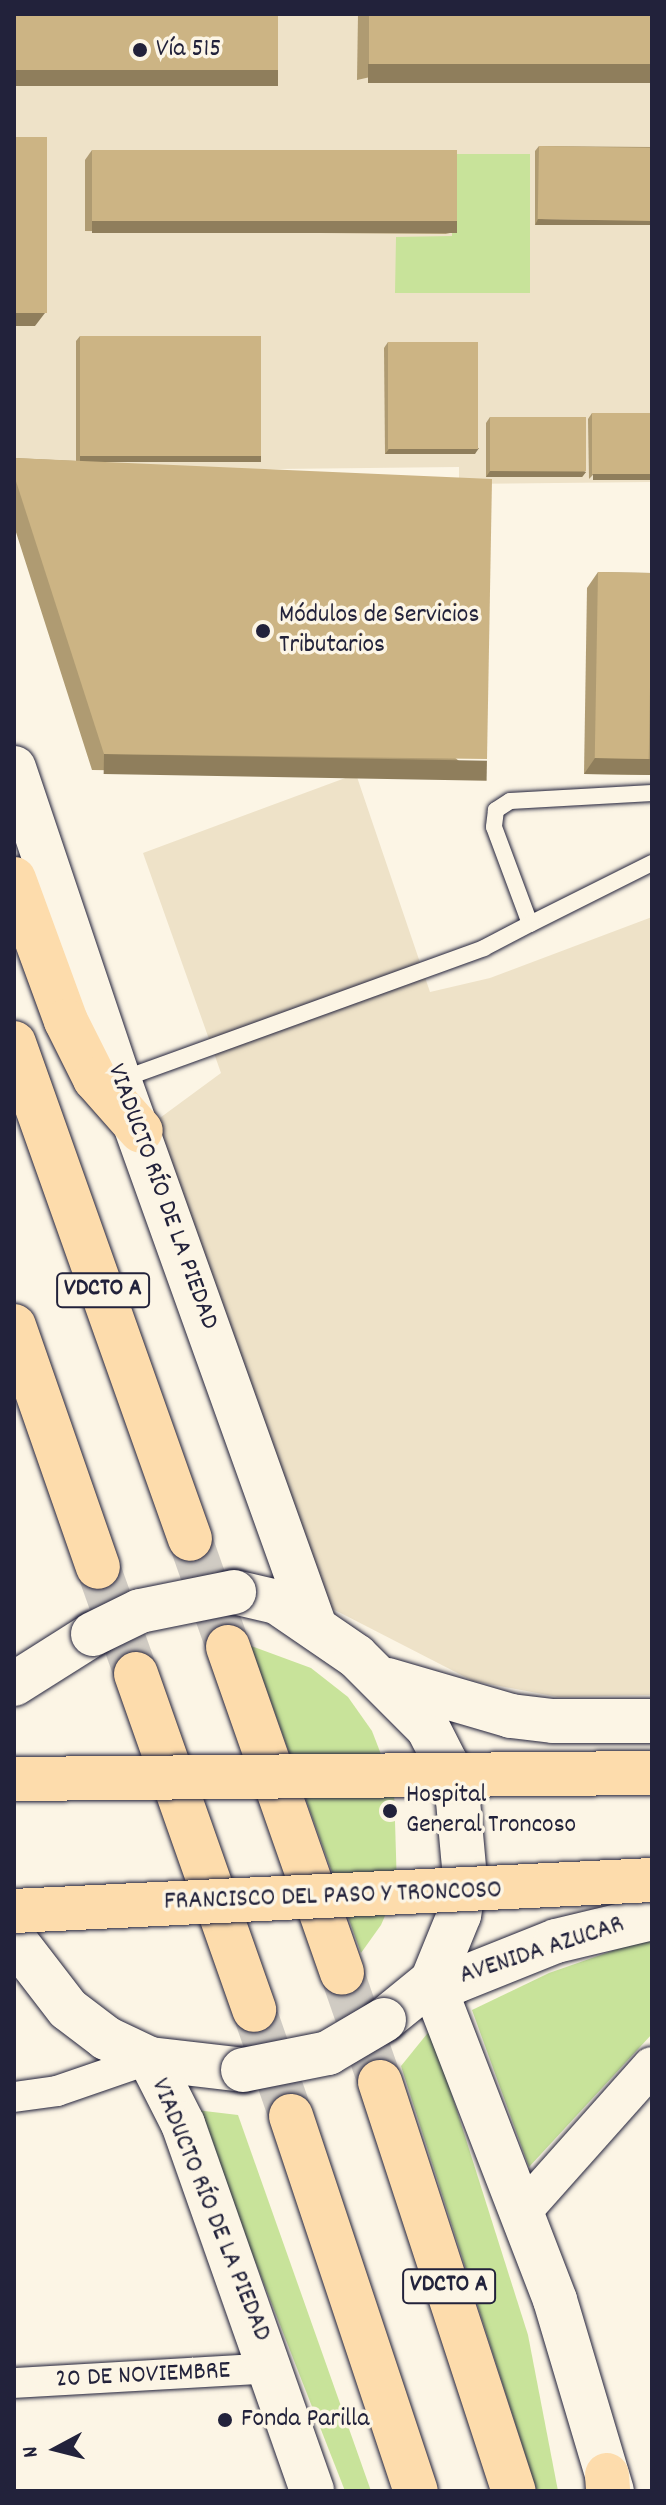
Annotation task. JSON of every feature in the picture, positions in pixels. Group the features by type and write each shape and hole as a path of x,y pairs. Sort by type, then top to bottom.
{"highway":[{"path":"14,879 66,1021 141,1131"},
{"name":"VDCTO A","path":"14,1043 190,1539"},
{"path":"14,1326 98,1567"},
{"path":"228,1647 342,1973"},
{"path":"136,1674 254,2010"},
{"path":"14,1779 652,1773"},
{"name":"FRANCISCO DEL PASO Y TRONCOSO","path":"14,1911 652,1880"},
{"name":"VDCTO A","path":"380,2082 514,2491"},
{"path":"291,2116 416,2491"}],"main road":[{"name":"VIADUCTO RÍO DE LA PIEDAD","path":"14,768 110,1084"},
{"name":"VIADUCTO RÍO DE LA PIEDAD","path":"141,1131 314,1624"},
{"path":"14,1684 93,1634 140,1611 234,1592 277,1602 314,1624 368,1666 428,1728 458,1801 465,1878 459,1915 432,1981 384,2020 328,2053 243,2070 150,2059"},
{"path":"368,1666 511,1716 553,1721 652,1721"},
{"name":"AVENIDA AZUCAR","path":"432,1981 456,1981 556,1941 652,1918"},
{"name":"VIADUCTO RÍO DE LA PIEDAD","path":"20,1954 68,2009 106,2038 150,2059 183,2124 273,2368 308,2485"},
{"path":"432,1981 555,2300 609,2486"}],"street":[{"path":"14,2097 57,2091 150,2059"},
{"path":"520,2214 652,2066"},
{"name":"20 DE NOVIEMBRE","path":"14,2383 273,2368"}],"lane":[{"path":"530,924 494,827 496,810 510,801 652,793"},
{"path":"110,1084 484,948 652,863"}],"shaded area":[{"path":"14,14 652,14 652,482 459,484 459,467 14,472"},
{"path":"356,774 430,992 490,978 652,917 652,1695 558,1697 473,1681 327,1606 153,1123 221,1073 143,853"}],"green space":[{"path":"452,154 530,154 530,293 395,293 396,237 452,236"},
{"path":"251,1646 311,1668 348,1697 372,1731 394,1788 397,1888 381,1925 361,1953"},
{"path":"652,1937 652,2034 529,2167 472,2010 549,1973"},
{"path":"431,2029 528,2335 558,2491 537,2491 401,2066"},
{"path":"196,2110 238,2115 371,2491 345,2491"}],"building":[{"name":"Vía 515","path":"14,14 278,14 278,70 14,70"},
{"path":"369,14 652,14 652,64 369,64"},
{"path":"14,137 47,137 47,313 14,313"},
{"path":"539,146 652,148 651,221 538,219"},
{"path":"92,150 457,150 457,221 92,221"},
{"path":"80,336 261,336 261,456 80,456"},
{"path":"388,342 478,342 478,449 388,449"},
{"path":"592,413 652,413 652,474 592,474"},
{"path":"490,417 586,417 586,471 490,471"},
{"name":"Módulos de Servicios Tributarios","path":"14,458 492,479 487,759 104,754 14,475"},
{"path":"598,572 652,573 649,759 595,758"}],"tunnel":[{"path":"190,1539 228,1647"},
{"path":"98,1567 136,1674"},
{"path":"342,1973 380,2082"},
{"path":"254,2010 291,2116"}],"place":[{"name":"Vía 515","path":"140,50"},
{"name":"Módulos de Servicios Tributarios","path":"263,631"},
{"name":"Hospital General Troncoso","path":"390,1811"},
{"name":"Fonda Parilla","path":"225,2420"}]}
